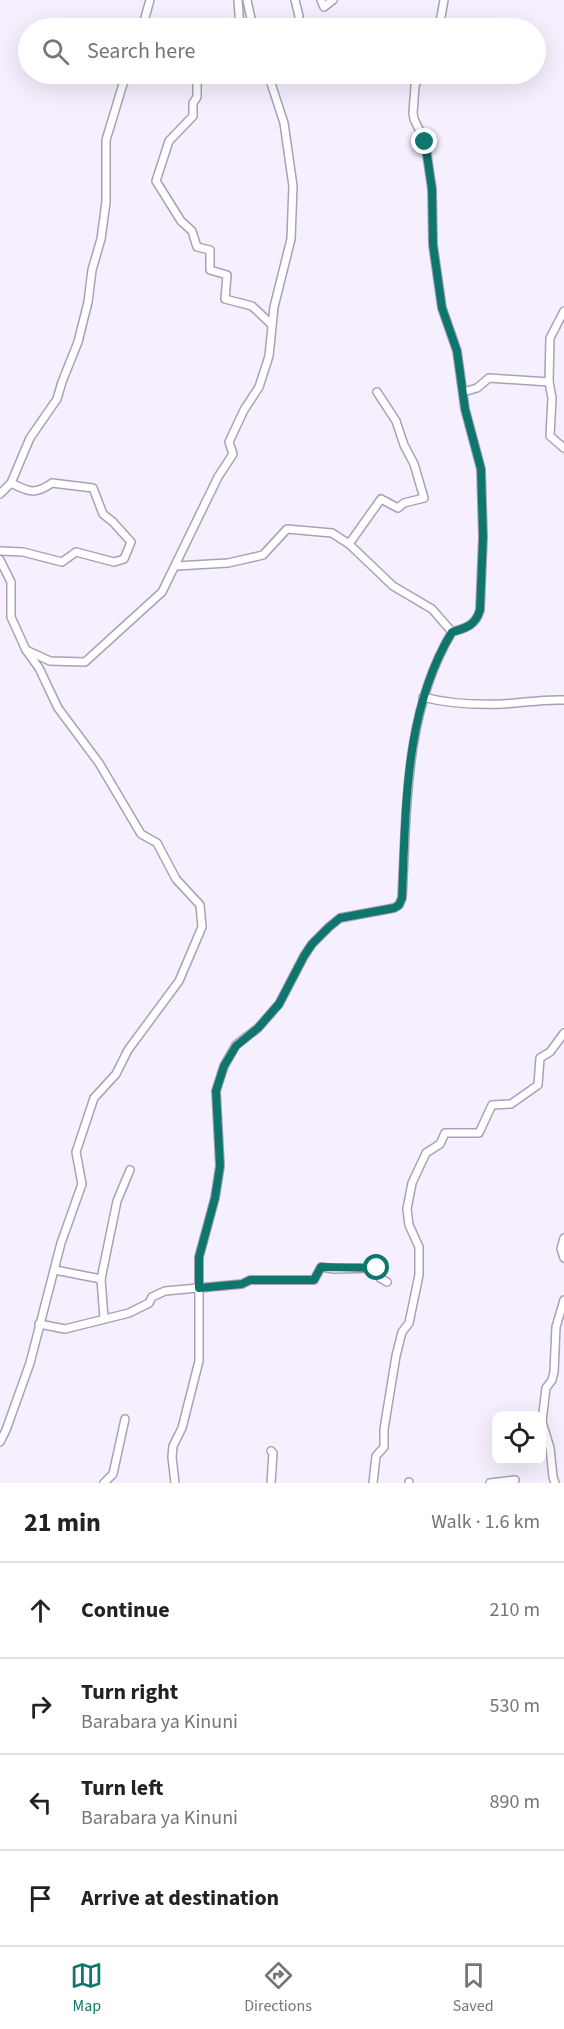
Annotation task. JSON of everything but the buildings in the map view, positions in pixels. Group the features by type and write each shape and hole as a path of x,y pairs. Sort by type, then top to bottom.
{"street":[{"path":"145,18 150,0"},
{"path":"238,0 239,18"},
{"path":"247,0 251,18"},
{"path":"295,0 299,18"},
{"path":"321,0 324,7 333,0"},
{"path":"441,18 444,0"},
{"path":"0,494 11,483 30,438 57,399 78,342 88,302 106,202 106,140 123,84"},
{"path":"197,84 193,116 170,141 156,181 181,221 192,231 196,247 210,250 210,270 227,275 225,300 252,306 271,324"},
{"path":"26,650 50,661 85,662 120,632 162,592 218,477 233,454 229,442 244,410 259,387 269,356 271,324 291,239 293,186 284,123 271,84"},
{"path":"175,1483 173,1446 182,1428 199,1361 199,1257 215,1198 220,1166 216,1091 224,1066 236,1046 258,1028 279,1004 304,956 329,927 340,918 394,908 399,905 402,898 412,752 423,697 452,632 473,624 477,619 482,586 481,469 465,409 457,351 441,298 433,245 432,189 425,142 414,119 414,97 417,84"},
{"path":"564,311 550,338 549,382 552,398 550,436 564,448"},
{"path":"463,392 477,388 489,378 549,382"},
{"path":"349,544 381,499 398,508 404,503 423,498 414,464 404,445 396,421 377,392"},
{"path":"0,551 23,552 62,562 76,552 114,561 124,559 131,542 103,514 93,488 52,483 42,490 29,492 11,483"},
{"path":"176,566 228,563 263,555 287,529 332,533 349,544 393,586 432,609 452,632"},
{"path":"0,560 11,582 10,617 26,650 39,668 58,708 99,763 141,834 157,843 176,879 200,905 202,927 179,981 128,1050 116,1074 94,1098 76,1152 82,1184 61,1243 30,1363 0,1442"},
{"path":"423,697 462,704 503,704 540,699 564,700"},
{"path":"373,1483 376,1456 384,1447 384,1429 396,1356 402,1332 409,1323 419,1275 419,1247 409,1225 407,1209 412,1183 426,1153 440,1144 445,1133 479,1133 492,1105 511,1104 538,1085 540,1058 550,1052 564,1033"},
{"path":"104,1318 101,1279 117,1201 130,1170"},
{"path":"564,1238 561,1249 564,1258"},
{"path":"39,1324 65,1329 141,1308 149,1304 152,1297 165,1291 242,1284 250,1280 314,1280 321,1267 377,1268 380,1269 380,1278 387,1282"},
{"path":"55,1270 101,1279"},
{"path":"555,1483 550,1448 542,1422 546,1388 554,1372 556,1327 564,1300"},
{"path":"104,1483 113,1474 125,1419"},
{"path":"271,1451 273,1453 271,1483"},
{"path":"490,1483 515,1480"}],"route":[{"path":"377,1268 321,1267 314,1280 250,1280 242,1284 199,1288 199,1257 215,1198 220,1166 216,1091 224,1066 236,1046 258,1028 279,1004 304,956 329,927 340,918 394,908 399,905 402,898 412,744 423,697 446,641 452,632 473,624 480,610 483,537 481,469 465,409 457,351 442,308 433,245 432,189 425,142"}]}
